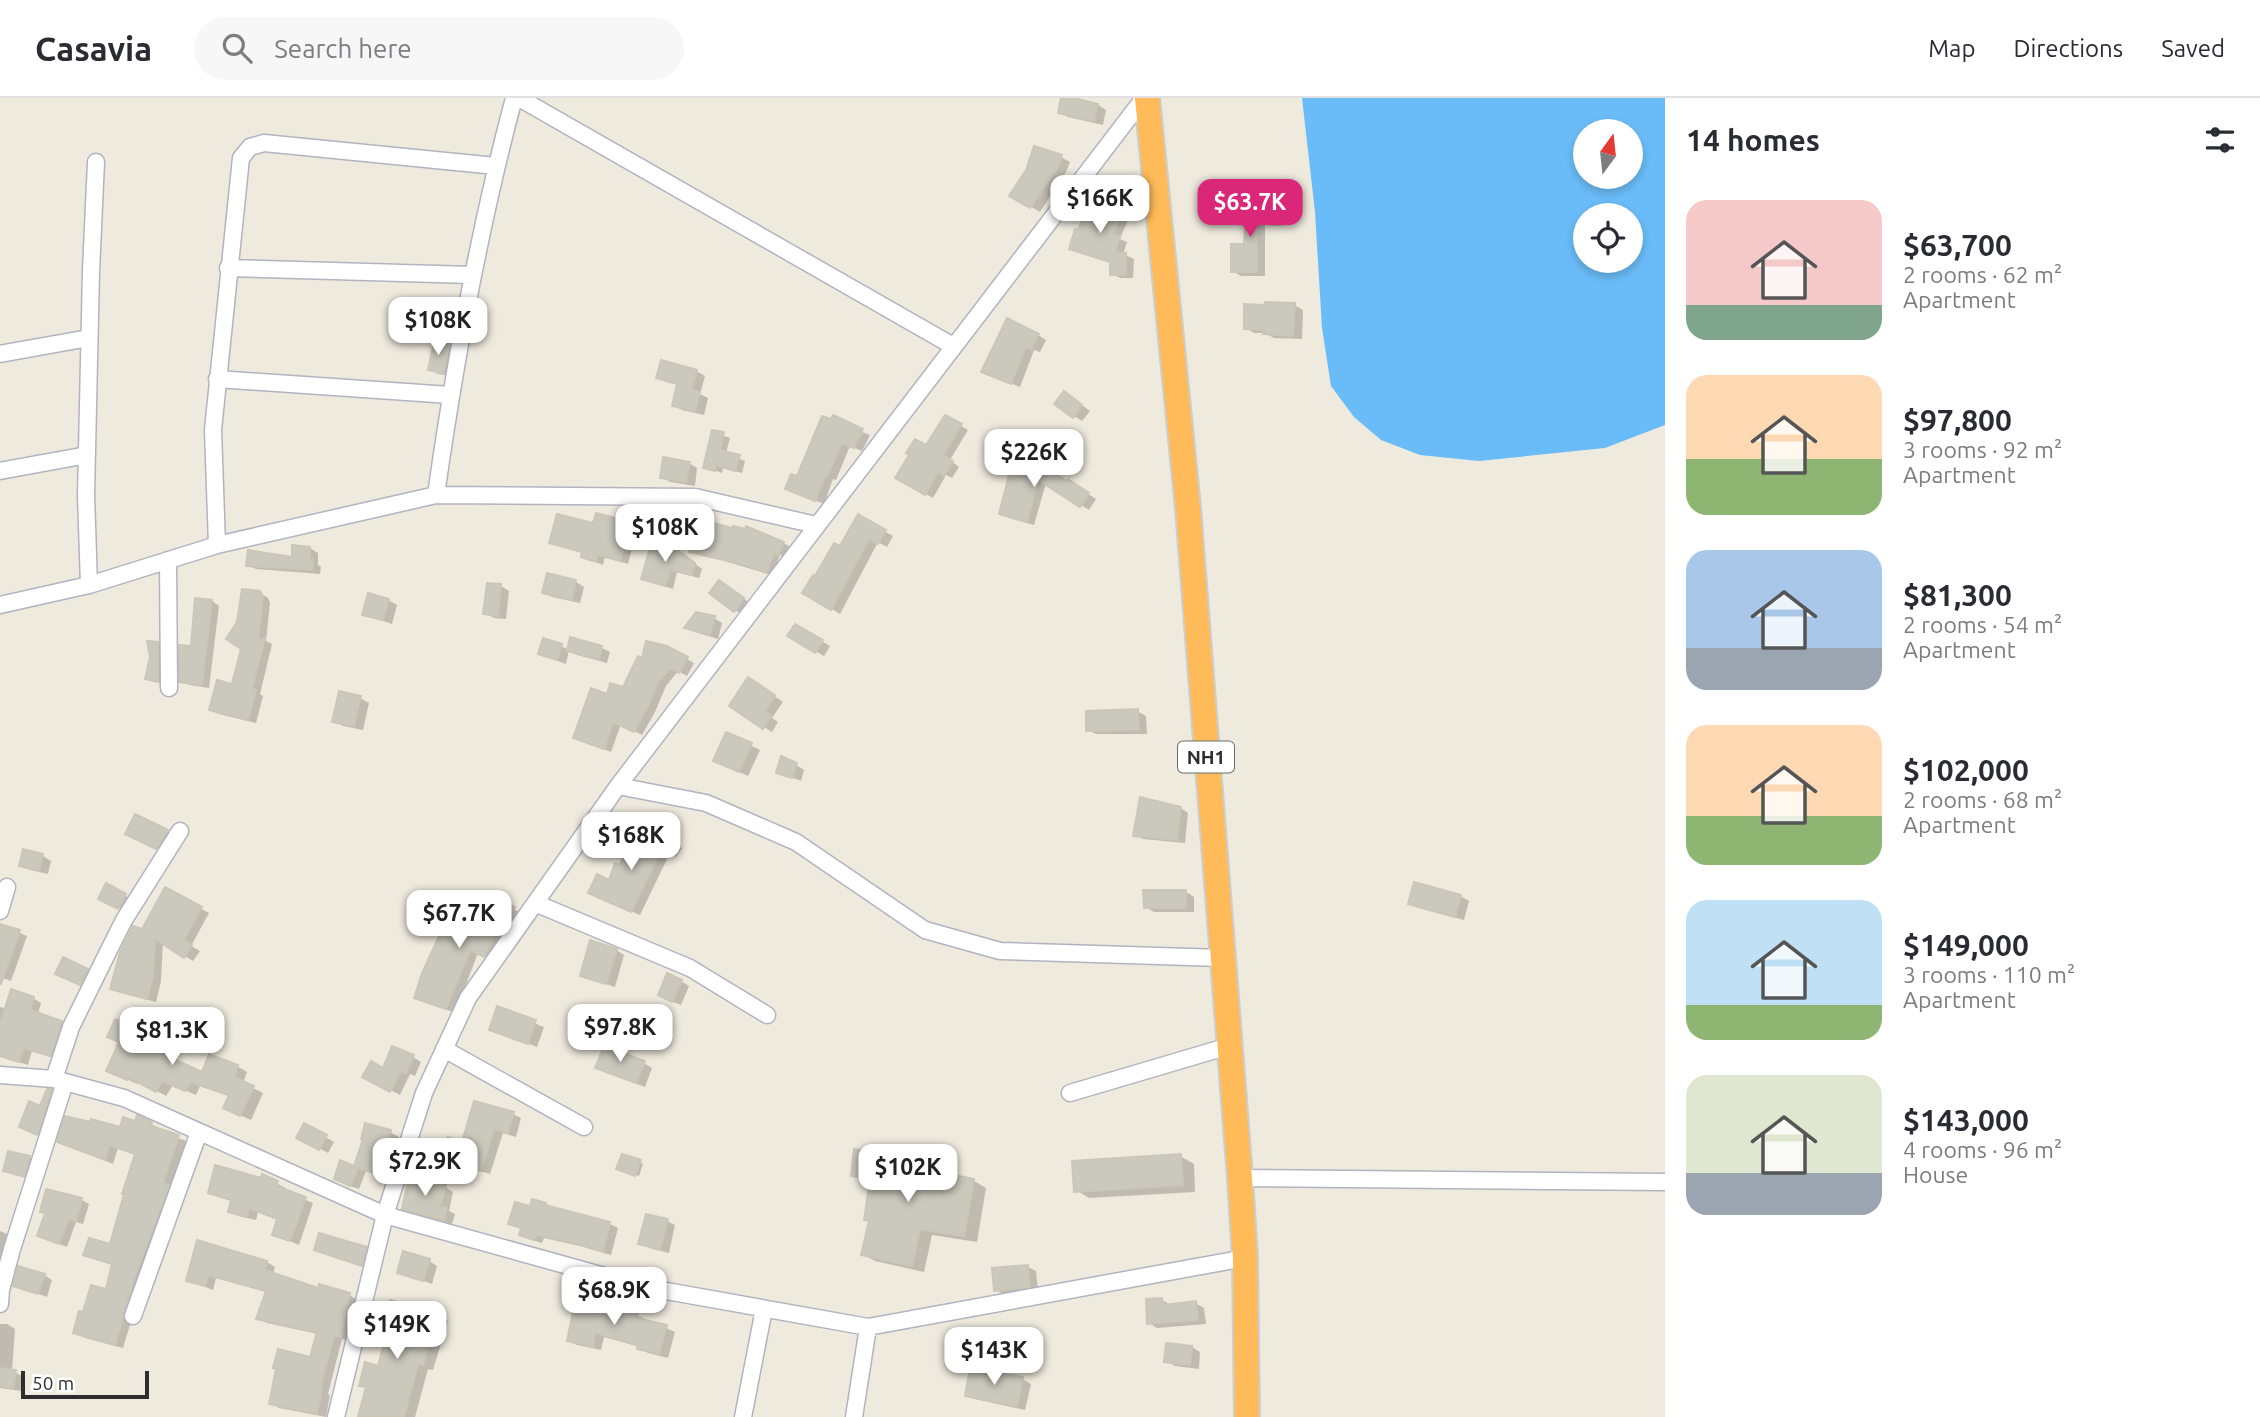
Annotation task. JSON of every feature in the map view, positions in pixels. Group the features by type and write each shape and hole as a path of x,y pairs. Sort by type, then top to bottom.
{"highway":[{"name":"NH1","path":"1146,98 1188,508 1240,1178 1245,1258 1247,1417"}],"street":[{"path":"436,495 450,396 472,275 514,98"},
{"path":"519,98 953,346"},
{"path":"336,1417 385,1215 424,1093 468,998 618,786 953,346 1146,98"},
{"path":"217,545 213,430 241,158 250,146 264,143 496,166"},
{"path":"89,586 87,455 96,162"},
{"path":"228,268 472,275"},
{"path":"0,354 89,338"},
{"path":"217,379 450,396"},
{"path":"0,471 87,455"},
{"path":"0,605 89,586 217,545 436,495 695,497 816,525"},
{"path":"168,560 169,688"},
{"path":"618,786 706,803 796,842 925,930 1000,951 1222,958"},
{"path":"0,1304 12,1249 60,1081 71,1027 119,929 180,831"},
{"path":"0,911 7,887"},
{"path":"535,903 690,968 767,1015"},
{"path":"1070,1093 1229,1046"},
{"path":"444,1049 584,1127"},
{"path":"0,1075 60,1081 124,1098 385,1215 644,1287 868,1327 1245,1258"},
{"path":"133,1316 199,1132"},
{"path":"1240,1178 1665,1182"},
{"path":"743,1417 764,1309"},
{"path":"854,1417 868,1327"}],"water":[{"path":"1302,98 1665,98 1665,425 1605,448 1479,461 1420,455 1381,440 1354,417 1331,386 1322,328 1315,212"}],"building":[{"path":"1061,98 1098,104 1094,121 1058,113"},
{"path":"1034,146 1062,155 1058,167 1030,208 1009,196 1026,170"},
{"path":"1091,197 1123,209 1113,234 1120,236 1115,253 1126,253 1126,275 1110,275 1110,262 1069,249 1075,229 1078,230"},
{"path":"1247,204 1274,205 1273,222 1257,221 1257,272 1231,272 1231,244 1244,244"},
{"path":"1265,302 1295,303 1293,336 1263,334 1264,330 1244,329 1244,304 1265,305"},
{"path":"1007,318 1039,334 1031,349 1026,346 1011,384 981,372"},
{"path":"434,341 449,344 443,373 428,370"},
{"path":"661,360 697,370 692,390 700,392 695,411 672,406 677,384 656,378"},
{"path":"1064,391 1082,405 1073,418 1054,404"},
{"path":"833,415 863,429 854,448 842,443 815,501 785,489 791,474 797,476 822,416 831,419"},
{"path":"945,415 962,424 943,455 953,461 944,476 938,472 925,495 895,478 915,439 926,445"},
{"path":"712,430 724,432 720,450 740,455 735,471 716,465 715,471 703,468"},
{"path":"1011,456 1041,470 1039,478 1044,468 1089,493 1080,507 1038,480 1027,522 999,514 1010,471 1005,468"},
{"path":"663,457 690,462 686,482 660,478"},
{"path":"596,513 631,522 620,561 598,555 596,562 581,557 582,552 549,543 557,514 593,523"},
{"path":"858,514 886,530 878,544 869,539 831,610 802,593 834,543 840,546"},
{"path":"699,519 732,528 745,529 746,526 784,542 778,555 774,553 766,573 746,565 689,552"},
{"path":"652,541 673,547 695,563 692,575 670,570 665,586 641,579"},
{"path":"292,545 310,547 312,570 246,566 248,550 292,557"},
{"path":"547,573 576,580 572,600 542,593"},
{"path":"719,580 744,598 734,612 709,593"},
{"path":"487,583 501,584 498,616 483,614"},
{"path":"242,589 260,591 263,597 258,641 265,638 252,689 256,690 248,720 209,710 217,680 232,684 241,649 226,639 237,622"},
{"path":"368,593 389,599 383,620 362,615"},
{"path":"195,598 212,600 202,685 179,682 179,645 191,646"},
{"path":"696,612 715,616 710,635 684,628"},
{"path":"795,624 823,640 815,653 787,636"},
{"path":"570,637 602,646 599,659 567,651"},
{"path":"543,638 562,644 557,660 538,654"},
{"path":"147,641 158,642 158,682 145,679 150,657"},
{"path":"646,641 667,646 688,657 679,673 670,668 658,682 634,732 613,722 604,749 573,738 591,688 607,694 610,683 623,687 638,656 642,658"},
{"path":"748,677 775,695 765,712 771,716 763,729 729,706"},
{"path":"339,691 361,696 354,726 332,722"},
{"path":"1138,709 1139,730 1086,731 1086,711"},
{"path":"726,732 752,743 739,772 713,761"},
{"path":"781,756 797,763 792,778 776,773"},
{"path":"1140,797 1181,807 1177,840 1133,836"},
{"path":"135,814 168,830 156,849 125,834"},
{"path":"652,829 675,842 667,854 661,850 631,912 588,893 597,874 609,880 615,863 620,865 630,841 641,846"},
{"path":"23,849 43,854 39,871 19,866"},
{"path":"1414,882 1461,895 1455,917 1408,904"},
{"path":"106,883 126,894 118,909 98,899"},
{"path":"165,887 202,907 184,940 192,945 184,958 155,939 153,976 147,999 110,989 120,952 133,926 142,929"},
{"path":"1143,890 1186,890 1186,908 1144,908"},
{"path":"489,895 515,907 506,926 500,923 484,957 470,950 446,1009 414,998 422,973 450,912 474,924"},
{"path":"0,924 20,930 1,984 0,983"},
{"path":"590,940 617,949 606,984 580,976"},
{"path":"63,957 88,969 80,985 55,974"},
{"path":"667,973 682,980 672,1002 658,995"},
{"path":"11,989 34,997 30,1010 62,1021 50,1056 24,1048 19,1062 0,1056 0,1024"},
{"path":"497,1006 536,1020 528,1044 489,1030"},
{"path":"115,1019 157,1037 160,1032 173,1039 166,1052 175,1057 174,1059 202,1072 209,1054 238,1065 234,1077 254,1086 240,1116 223,1108 229,1095 190,1082 185,1091 162,1081 156,1092 128,1077 127,1080 106,1071 119,1042 107,1037"},
{"path":"392,1046 414,1055 406,1073 401,1071 390,1092 362,1077 371,1061 383,1068"},
{"path":"604,1046 645,1061 636,1083 595,1068"},
{"path":"47,1089 52,1089 37,1135 19,1127 29,1101 40,1106"},
{"path":"474,1101 514,1112 508,1133 494,1129 481,1171 441,1159 448,1137 462,1142"},
{"path":"137,1115 152,1122 151,1126 179,1135 163,1183 169,1185 135,1275 115,1345 73,1333 79,1311 83,1312 91,1285 106,1289 112,1264 83,1255 89,1238 110,1244 135,1154 109,1145 105,1160 57,1142 65,1116 90,1122 91,1119 120,1127 123,1117 135,1121"},
{"path":"304,1123 327,1135 319,1150 296,1138"},
{"path":"365,1123 391,1130 387,1146 382,1144 372,1172 358,1168 350,1186 334,1179 340,1160 354,1166"},
{"path":"854,1149 916,1156 915,1167 974,1179 964,1236 920,1229 912,1266 861,1255 869,1221 864,1220 870,1179 851,1176"},
{"path":"8,1151 30,1156 24,1176 3,1171"},
{"path":"622,1154 641,1160 635,1176 616,1169"},
{"path":"1181,1154 1183,1185 1074,1192 1072,1161"},
{"path":"215,1165 261,1178 262,1174 278,1181 276,1186 306,1197 290,1241 272,1235 277,1219 249,1208 247,1217 228,1212 231,1200 208,1193"},
{"path":"409,1176 446,1185 440,1206 447,1208 444,1220 402,1209"},
{"path":"46,1189 82,1198 76,1221 69,1219 59,1244 37,1236 45,1213 40,1212"},
{"path":"532,1199 610,1222 603,1252 536,1235 534,1240 519,1235 521,1228 508,1224 515,1202 530,1206"},
{"path":"646,1214 668,1219 660,1249 638,1244"},
{"path":"319,1233 367,1247 362,1266 314,1250"},
{"path":"197,1240 267,1261 265,1270 318,1288 319,1284 350,1293 341,1337 334,1336 320,1388 317,1414 269,1404 278,1349 310,1357 317,1332 256,1319 266,1291 208,1275 205,1286 186,1281"},
{"path":"403,1251 430,1259 423,1281 397,1273"},
{"path":"1028,1265 1030,1287 994,1291 992,1268"},
{"path":"18,1266 45,1274 38,1294 13,1286"},
{"path":"576,1298 638,1314 637,1318 667,1325 659,1354 637,1349 638,1345 595,1333 593,1347 567,1341"},
{"path":"1162,1298 1163,1305 1196,1301 1198,1320 1147,1324 1146,1299"},
{"path":"390,1300 439,1314 423,1365 418,1364 404,1417 358,1417 366,1387 359,1386 365,1362 378,1366 389,1324 384,1322"},
{"path":"1166,1343 1192,1346 1190,1365 1164,1362"},
{"path":"0,1368 16,1370 13,1388 0,1386"},
{"path":"970,1368 1023,1377 1017,1406 965,1396"}]}
